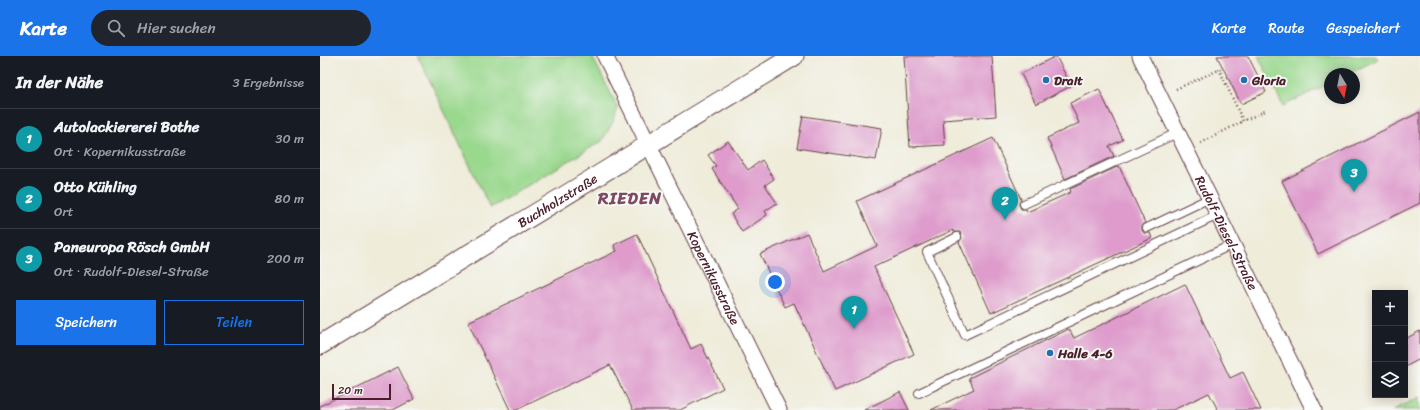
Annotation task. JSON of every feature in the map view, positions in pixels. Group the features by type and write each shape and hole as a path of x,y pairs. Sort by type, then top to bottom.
{"street":[{"name":"Kopernikusstraße","path":"605,56 779,410"},
{"name":"Buchholzstraße","path":"320,345 794,56"},
{"name":"Rudolf-Diesel-Straße","path":"1140,56 1314,410"}],"lane":[{"path":"1024,204 1177,132"},
{"path":"1147,228 1210,198"},
{"path":"957,237 927,252 965,335 1218,215"},
{"path":"920,393 1233,244"}],"path":[{"path":"1160,97 1223,68"},
{"path":"1219,69 1243,121"},
{"path":"1186,150 1265,111"}],"green space":[{"path":"418,56 592,56 618,108 613,122 602,141 490,208"},
{"path":"1258,56 1376,56 1378,59 1360,68 1324,68 1324,86 1283,106"},
{"path":"1420,397 1420,410 1393,410"}],"building":[{"path":"904,56 992,56 996,116 943,120 945,145 910,147"},
{"name":"Drait","path":"1056,56 1071,86 1036,104 1021,74"},
{"name":"Gloria","path":"1217,56 1248,56 1266,92 1241,104"},
{"path":"1099,89 1123,140 1109,146 1114,156 1065,179 1047,138 1079,123 1070,103"},
{"path":"1420,112 1420,203 1318,254 1282,181"},
{"path":"803,116 882,128 876,160 797,148"},
{"path":"993,138 1021,199 1019,204 1021,209 1026,209 1027,212 1071,192 1070,189 1119,166 1145,223 1142,225 1142,230 1144,233 1150,233 1152,238 991,313 959,242 962,238 960,232 954,232 953,230 874,267 914,354 835,391 794,303 785,307 760,254 807,233 824,271 877,246 857,201"},
{"path":"728,141 748,170 762,160 774,179 765,185 777,203 765,211 767,215 742,232 731,214 738,209 712,169 716,166 708,155"},
{"path":"637,234 691,349 701,344 723,388 680,410 633,410 610,365 516,410 510,410 468,322 617,251 614,245"},
{"path":"1185,284 1230,378 1243,372 1261,410 1218,410 1209,393 1173,410 931,410 974,389 969,378 1069,329 1074,338"},
{"path":"1420,331 1420,359 1408,365 1408,362 1408,337"},
{"path":"398,367 414,399 393,410 320,410 320,406"},
{"path":"900,392 909,410 864,410"}],"place":[{"name":"Drait","path":"1046,80"},
{"name":"Gloria","path":"1244,80"},
{"name":"Paneuropa Rösch GmbH","path":"1354,192"},
{"name":"Otto Kühling","path":"1005,220"},
{"name":"Autolackiererei Bothe","path":"854,329"},
{"name":"Halle 4-6","path":"1050,353"}],"district":[{"name":"RIEDEN","path":"630,198"}]}
